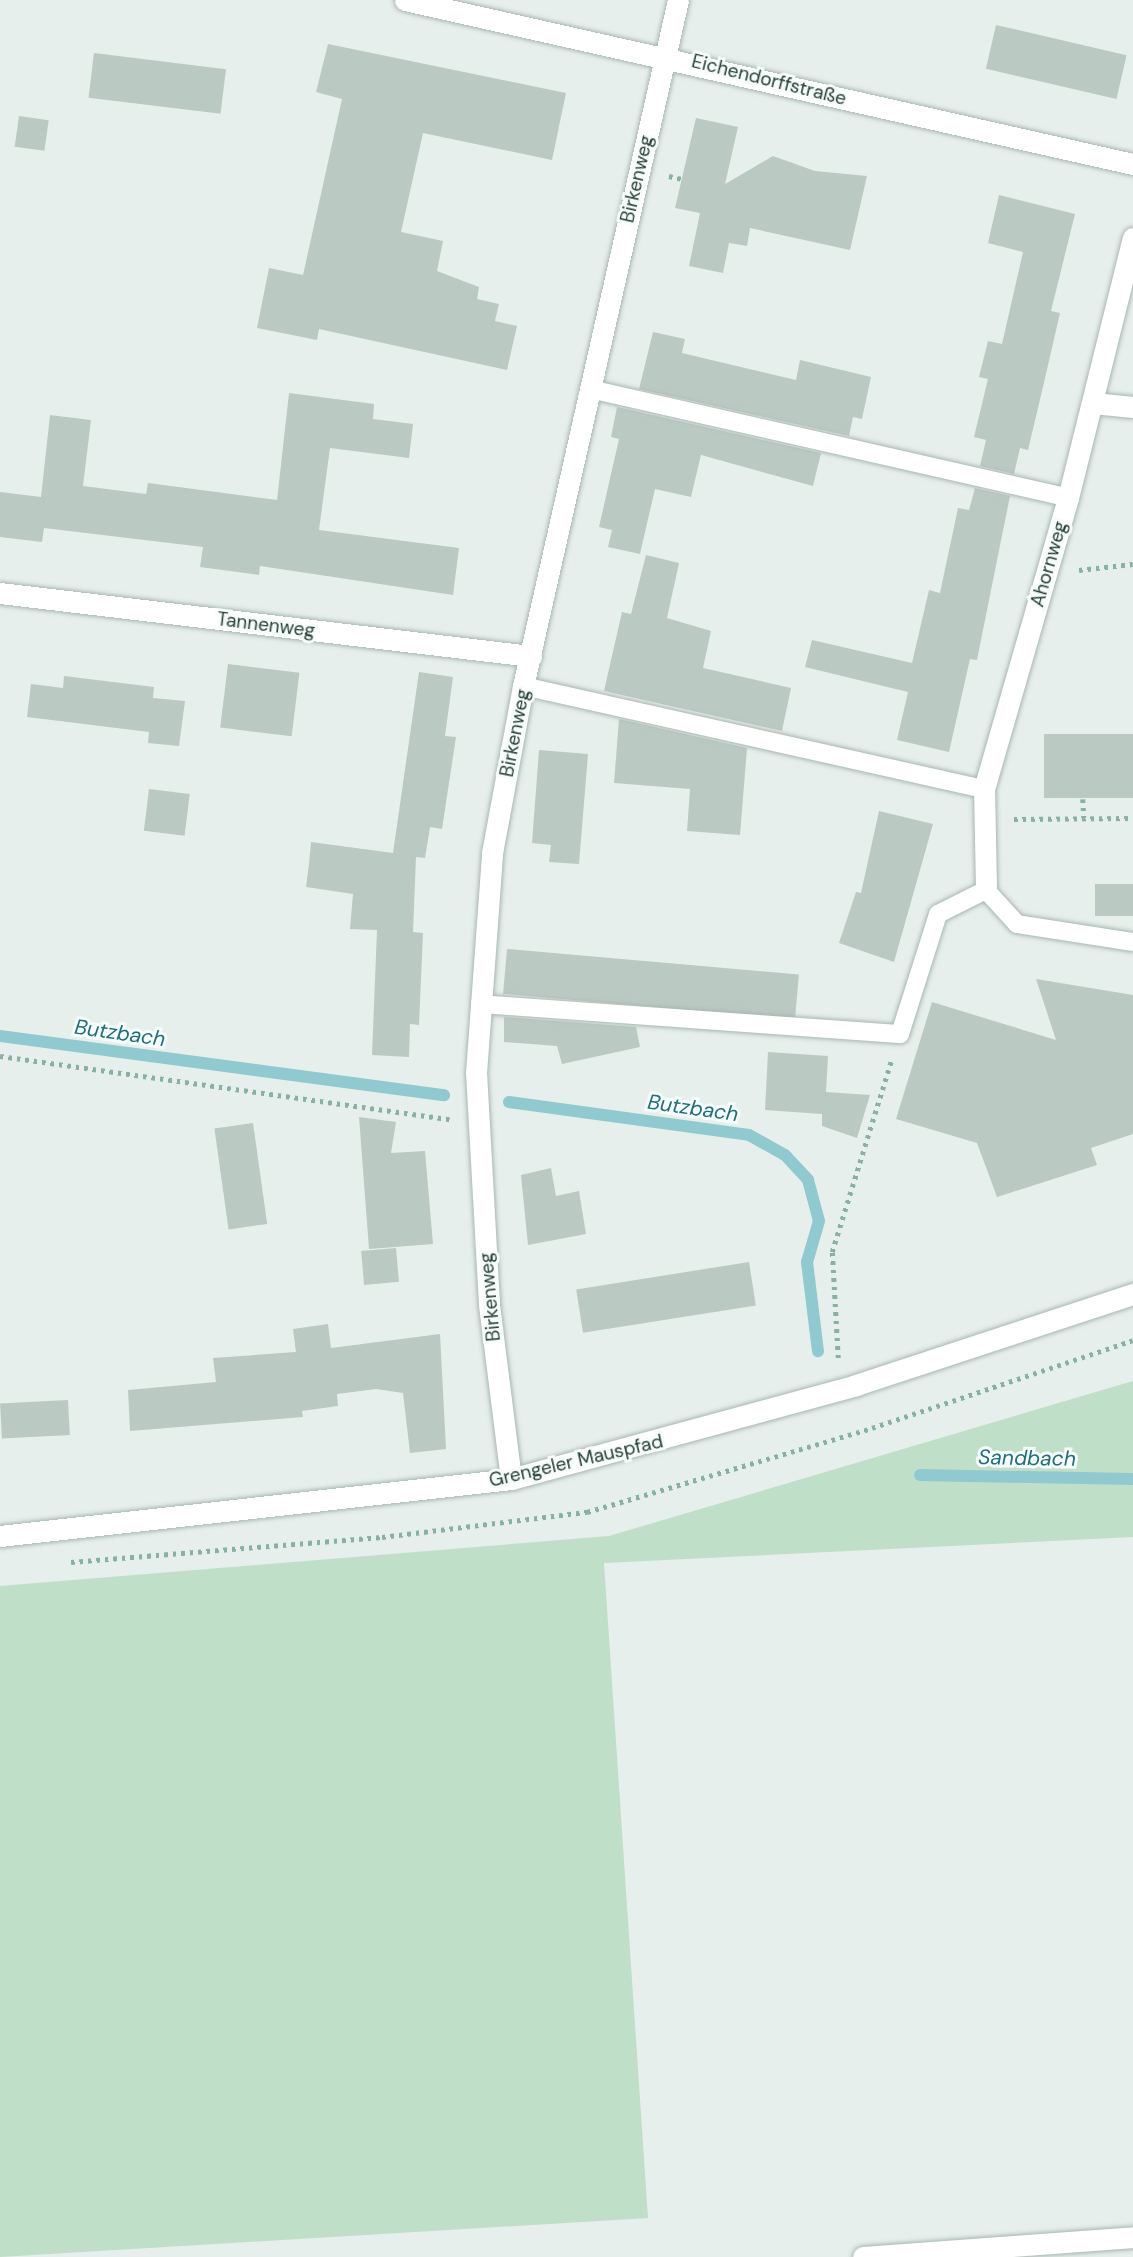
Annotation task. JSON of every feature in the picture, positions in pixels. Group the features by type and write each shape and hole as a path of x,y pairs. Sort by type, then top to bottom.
{"street":[{"name":"Eichendorffstraße","path":"405,0 666,54 1133,164"},
{"name":"Birkenweg","path":"511,1479 489,1304 478,1125 480,1004 492,853 523,686 678,0"},
{"name":"Ahornweg","path":"986,890 982,820 984,789 1069,498 1133,238"},
{"path":"1093,403 1133,407"},
{"name":"Tannenweg","path":"0,593 531,656"},
{"name":"Grengeler Mauspfad","path":"0,1536 511,1479 856,1385 1133,1294"},
{"path":"863,2257 1133,2237"}],"lane":[{"path":"590,389 1069,498"},
{"path":"523,686 984,789"},
{"path":"480,1004 900,1034 938,914 986,890 1017,924 1133,942"}],"path":[{"path":"1117,564 1133,564"},
{"path":"1083,799 1084,818"},
{"path":"982,820 1133,818"},
{"path":"838,1362 832,1252 900,1034"},
{"path":"0,1056 478,1125"},
{"path":"826,1366 851,1358"}],"green space":[{"path":"1133,1381 1133,1537 604,1563 648,2218 0,2257 0,1586 609,1536"}],"building":[{"path":"996,25 1127,55 1116,99 986,69"},
{"path":"328,44 566,93 552,160 423,133 401,232 443,241 437,271 479,287 477,299 499,304 495,321 517,326 507,370 319,329 317,340 257,328 269,268 303,275 342,99 316,92"},
{"path":"94,53 226,69 221,114 89,98"},
{"path":"19,116 49,120 44,151 15,147"},
{"path":"696,118 738,127 725,184 773,156 815,171 867,176 850,250 750,228 747,246 729,243 723,273 689,266 700,213 675,208"},
{"path":"999,195 1075,214 1051,311 1060,313 1043,387 1028,450 1020,448 1014,474 980,466 986,440 974,437 988,379 979,377 988,341 1002,344 1023,252 988,243"},
{"path":"653,332 685,339 682,353 796,380 800,360 871,377 862,419 853,417 849,436 639,389"},
{"path":"289,393 374,404 373,419 413,424 409,458 330,448 319,530 459,548 453,595 260,566 259,575 200,567 203,547 44,528 42,542 0,537 0,492 41,497 50,415 91,420 83,486 146,494 148,483 277,500"},
{"path":"617,407 821,453 813,486 701,455 691,497 655,489 640,554 608,547 612,530 599,527 619,439 611,437"},
{"path":"975,488 1010,496 977,660 970,659 949,752 897,740 908,692 805,667 812,640 912,663 929,590 940,593 958,508 969,510"},
{"path":"646,555 679,563 667,618 711,631 703,668 791,688 782,731 604,691 622,612 631,614"},
{"path":"228,664 299,673 292,736 220,728"},
{"path":"419,672 453,677 445,736 456,737 442,829 430,827 425,858 416,857 413,932 423,933 419,1025 410,1024 409,1057 372,1055 377,930 350,929 353,894 306,887 311,842 393,853"},
{"path":"64,676 154,687 153,698 185,701 179,746 148,743 149,732 27,717 31,684 63,688"},
{"path":"619,719 747,748 740,835 687,831 690,789 614,783"},
{"path":"1044,734 1133,734 1133,798 1044,798"},
{"path":"539,750 588,754 579,864 549,862 551,845 532,843"},
{"path":"149,789 190,794 185,836 144,831"},
{"path":"879,811 933,824 894,962 839,943 856,892 861,893"},
{"path":"1095,884 1133,884 1133,916 1095,916"},
{"path":"507,949 799,975 795,1019 503,994"},
{"path":"1036,979 1133,995 1133,1134 1091,1148 1097,1165 997,1197 977,1143 896,1119 932,1002 1056,1040"},
{"path":"504,1017 636,1027 640,1047 562,1064 557,1046 504,1042"},
{"path":"768,1052 828,1056 826,1092 870,1095 857,1138 822,1126 822,1114 765,1110"},
{"path":"359,1117 396,1122 391,1153 425,1151 433,1244 369,1249"},
{"path":"253,1123 267,1224 229,1229 214,1128"},
{"path":"551,1168 556,1196 579,1191 586,1234 528,1245 521,1175"},
{"path":"396,1248 399,1282 364,1285 361,1251"},
{"path":"749,1262 756,1305 583,1333 576,1289"},
{"path":"328,1324 331,1348 440,1334 446,1449 410,1453 403,1393 376,1389 337,1394 338,1406 302,1411 303,1417 130,1431 128,1390 216,1382 213,1358 296,1352 293,1329"},
{"path":"68,1400 70,1435 2,1439 0,1404"}],"waterway":[{"name":"Butzbach","path":"0,1036 444,1095"},
{"name":"Butzbach","path":"509,1102 749,1135 785,1155 808,1180 819,1221 807,1262 818,1351"},
{"name":"Sandbach","path":"920,1475 1133,1479"}]}
